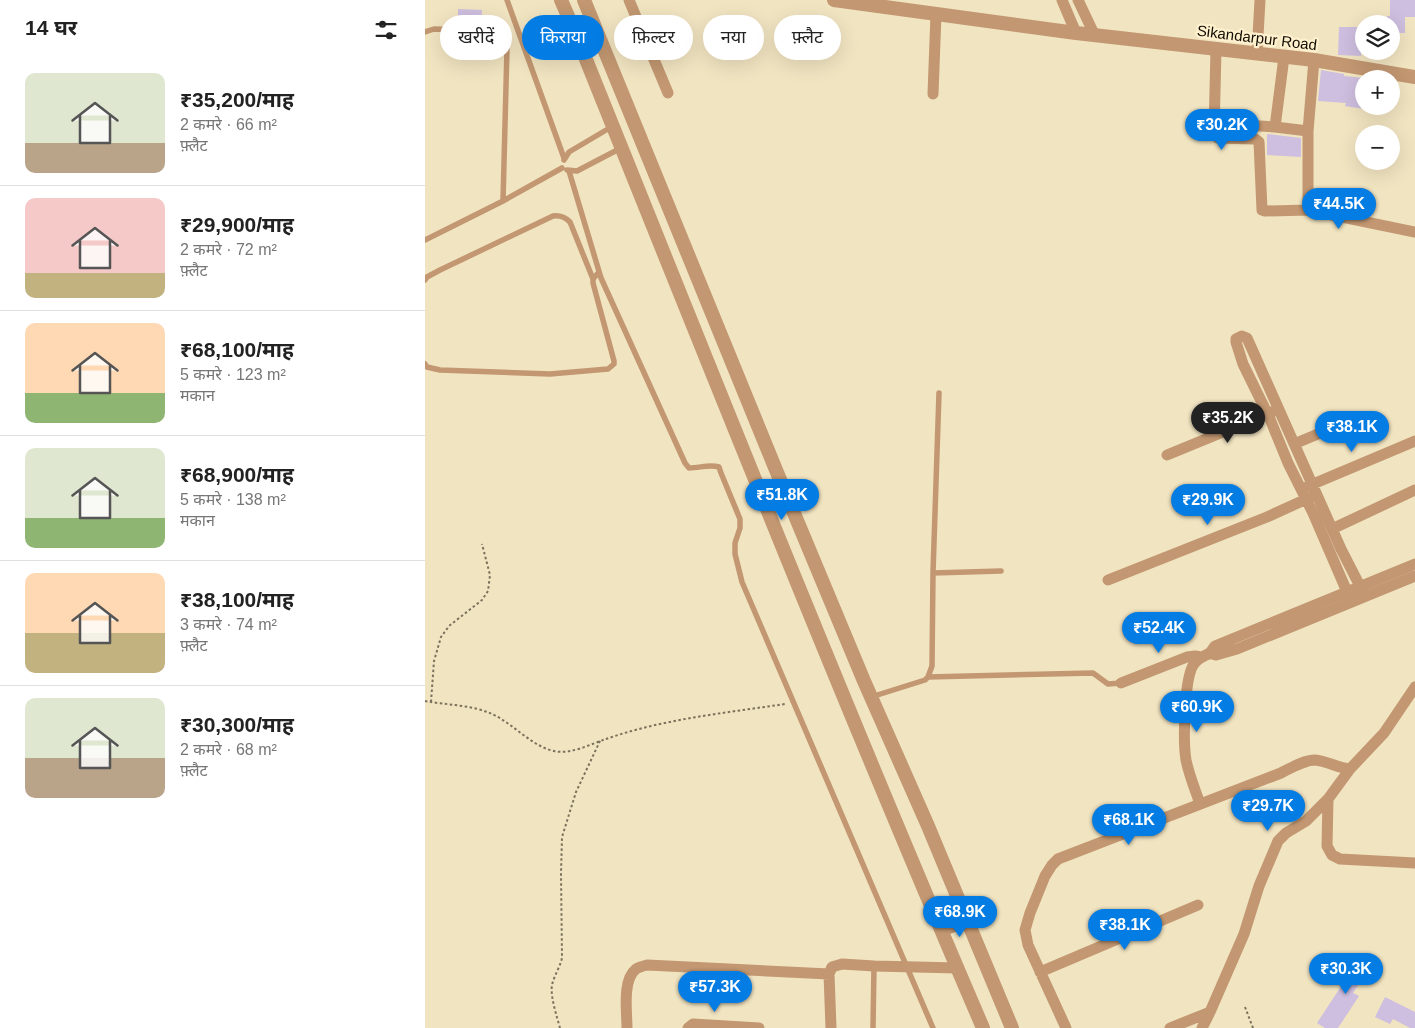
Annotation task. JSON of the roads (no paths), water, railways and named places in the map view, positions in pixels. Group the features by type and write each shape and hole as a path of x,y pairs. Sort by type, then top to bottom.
{"street":[{"path":"561,0 736,433 983,1028"},
{"path":"584,0 776,470 1012,1028"},
{"path":"629,0 668,93"},
{"name":"Sikandarpur Road","path":"834,0 1095,36 1314,60 1414,76"},
{"path":"1062,0 1076,33"},
{"path":"1078,0 1095,36"},
{"path":"1257,54 1260,0"},
{"path":"933,94 936,14"},
{"path":"1216,49 1214,133 1218,138 1255,139 1259,142 1261,210 1308,210 1415,232"},
{"path":"1275,127 1284,57"},
{"path":"1308,210 1309,131 1314,60"},
{"path":"1214,123 1309,131"},
{"path":"1349,597 1313,513 1309,492 1294,444 1279,409 1247,338 1237,337 1235,342 1243,364 1267,414 1309,492 1333,530 1363,591"},
{"path":"1167,455 1279,409"},
{"path":"1294,444 1337,426"},
{"path":"1108,580 1267,517 1309,492 1415,441"},
{"path":"1333,530 1415,490"},
{"path":"1121,683 1187,658 1216,655 1237,649 1363,591 1415,564"},
{"path":"1363,591 1415,576"},
{"path":"1200,804 1189,772 1184,742 1190,674 1193,665 1205,655"},
{"path":"1201,1028 1210,1012 1244,934 1259,886 1278,841 1286,833 1306,821 1328,799 1350,769 1384,733 1415,687"},
{"path":"1065,1028 1028,945 1025,930 1045,876 1058,859 1281,773 1307,761 1315,760 1350,769"},
{"path":"1328,799 1327,846 1332,855 1340,859 1415,863"},
{"path":"1040,972 1199,905"},
{"path":"942,930 967,919"},
{"path":"831,1028 829,974 832,967 842,964 957,968"},
{"path":"627,1028 627,988 631,974 643,966 829,974"},
{"path":"1170,1028 1210,1012"},
{"path":"688,1028 693,1024 759,1028"}],"lane":[{"path":"507,0 564,158"},
{"path":"425,32 435,29 500,31 504,38 507,48 503,201"},
{"path":"425,240 503,201 561,168 564,158 569,152 613,126"},
{"path":"561,168 577,171 621,148"},
{"path":"569,171 599,272 685,463 689,468 708,466 719,468 740,519 740,528 735,543 735,554 742,582 933,1028"},
{"path":"425,280 440,270 553,216 559,215 570,222 593,279 594,290 614,361 614,364 608,369 550,374 440,370 427,367 425,364"},
{"path":"593,279 599,272"},
{"path":"871,697 925,680 932,666 939,393"},
{"path":"933,573 1001,571"},
{"path":"928,677 1093,673 1108,684 1121,683"},
{"path":"873,1028 874,966"}]}
